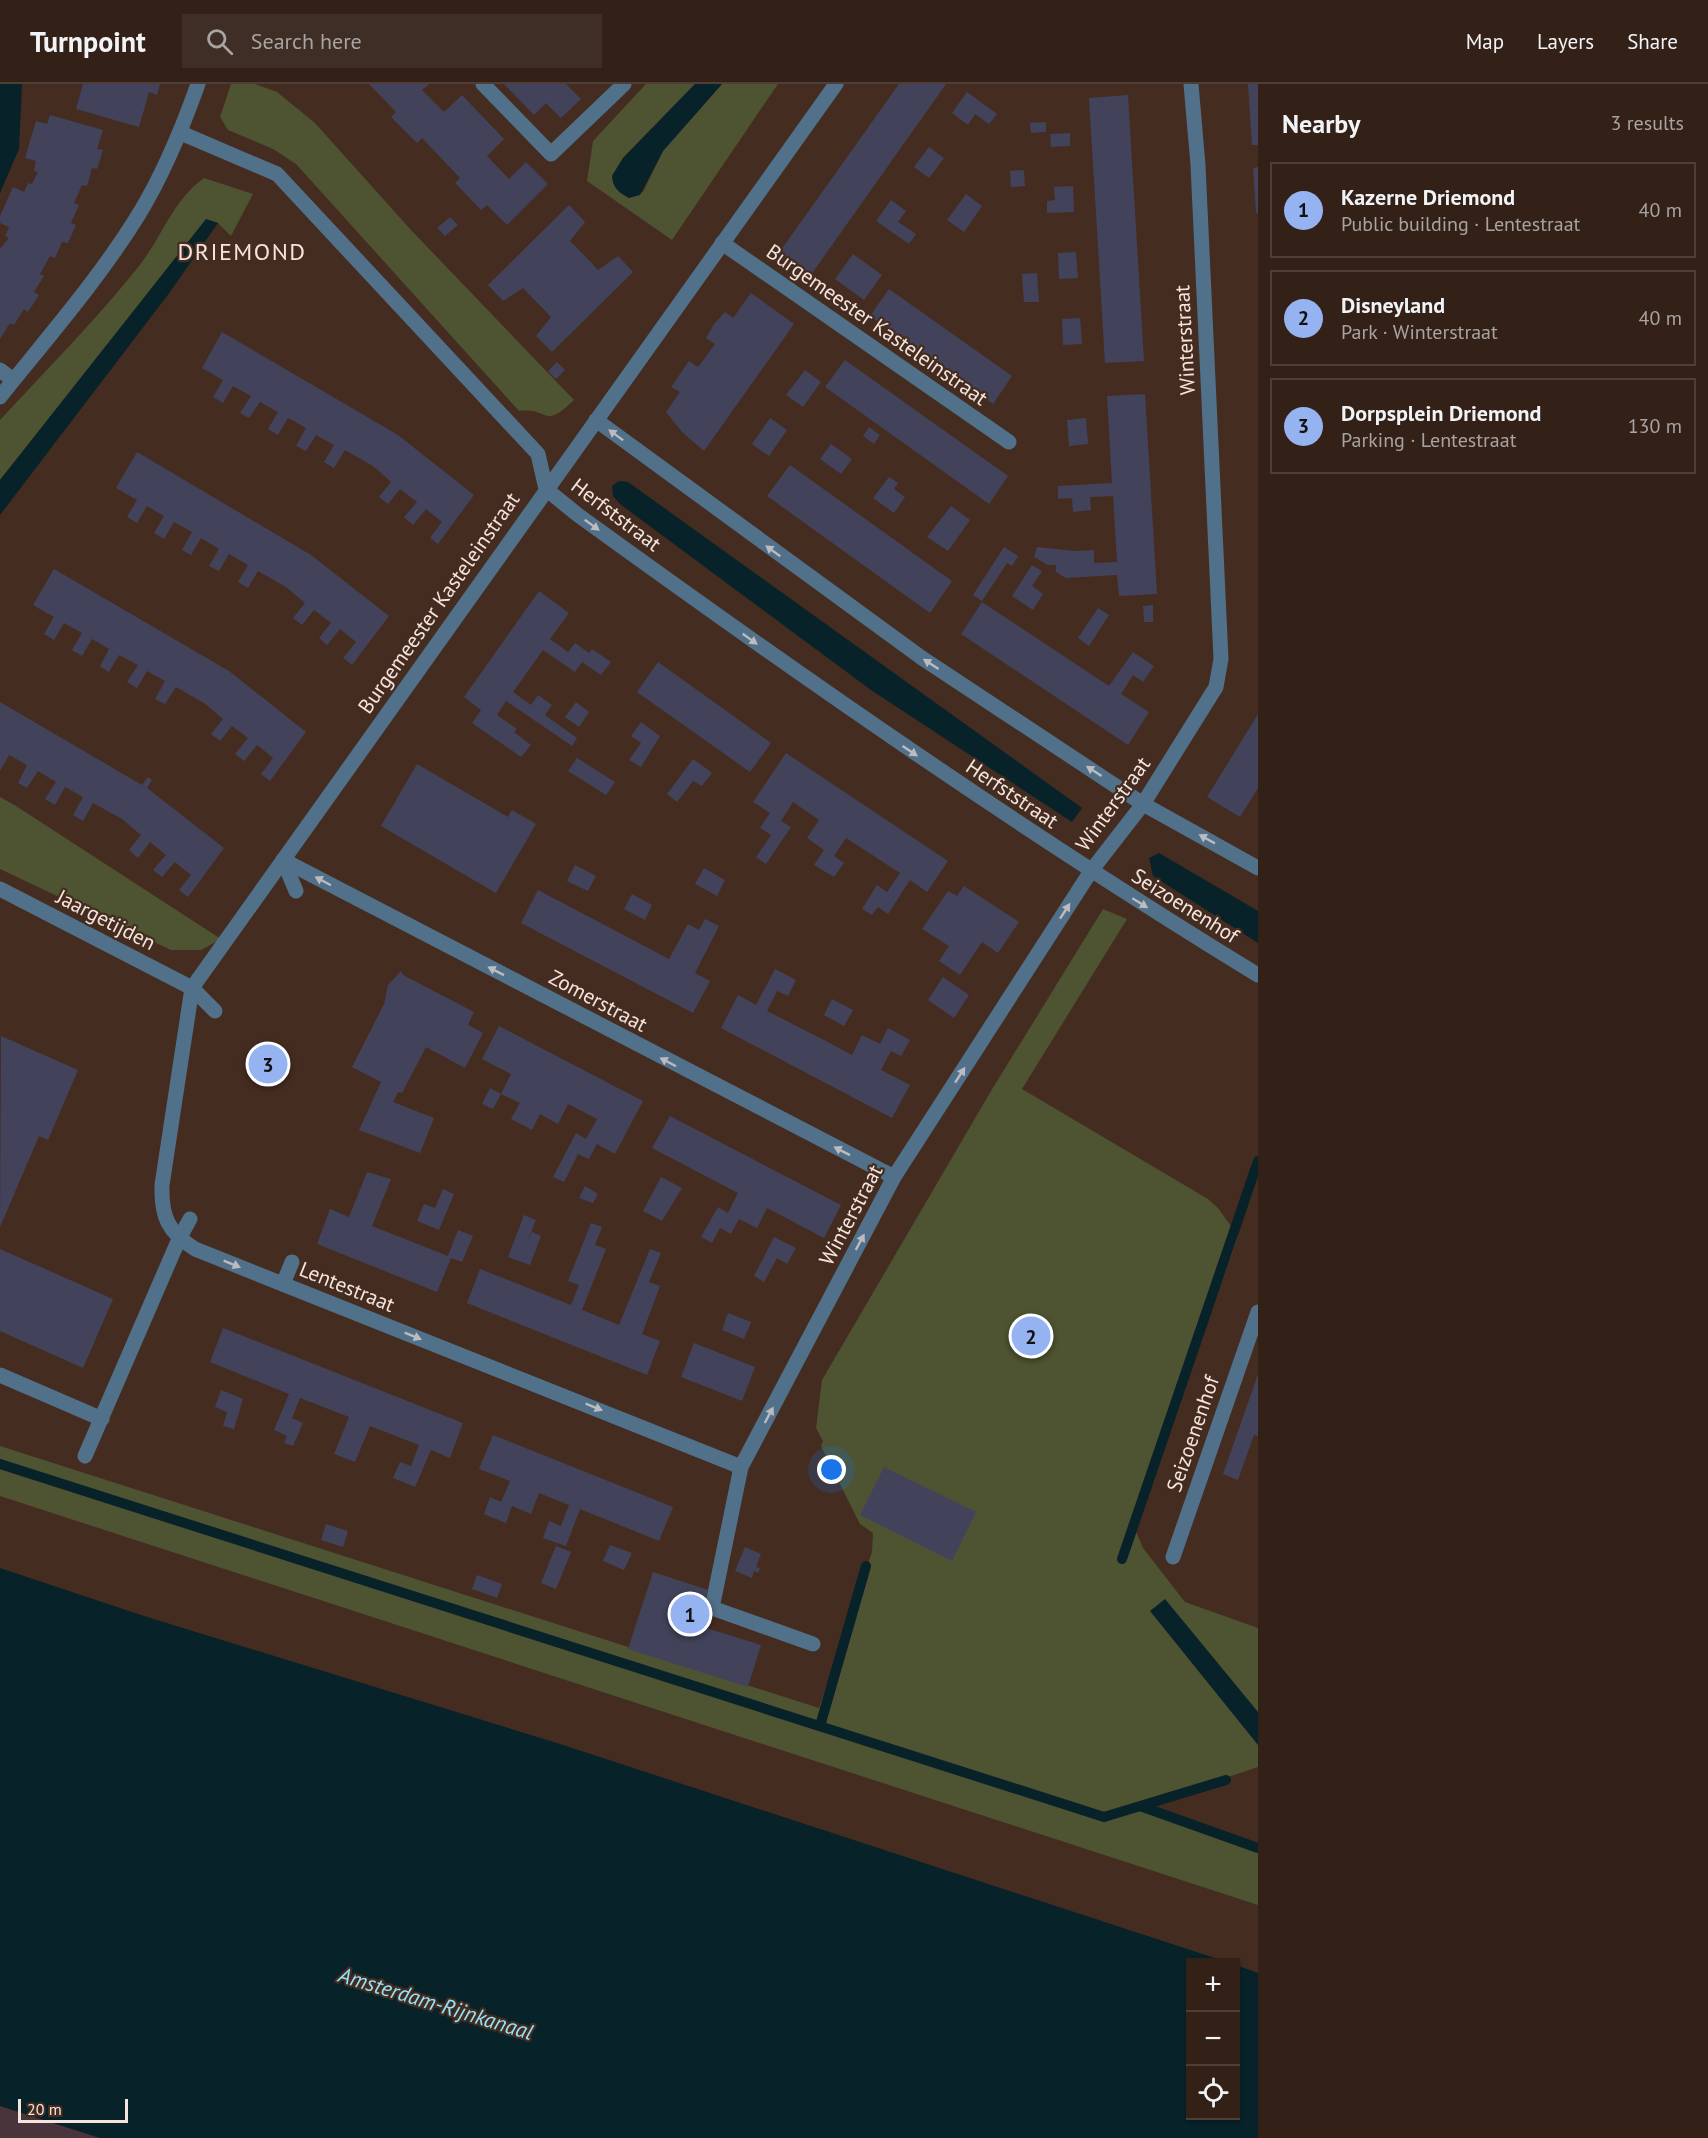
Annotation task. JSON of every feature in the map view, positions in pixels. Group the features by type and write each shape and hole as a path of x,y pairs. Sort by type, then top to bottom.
{"street":[{"path":"0,397 98,275 140,213 181,133 198,84"},
{"path":"483,84 551,154 624,84"},
{"name":"Burgemeester Kasteleinstraat","path":"192,988 836,84"},
{"name":"Winterstraat","path":"813,1644 712,1608 741,1467 894,1178 1091,871 1143,804 1216,687 1221,659 1198,165 1191,84"},
{"name":"Herfststraat","path":"181,133 277,174 538,454 546,489 578,515 817,687 1091,871"},
{"name":"Burgemeester Kasteleinstraat","path":"722,243 1009,442"},
{"path":"0,370 13,380"},
{"path":"596,420 922,658 1143,804 1258,868"},
{"path":"283,860 296,891"},
{"name":"Zomerstraat","path":"283,860 397,925 894,1178"},
{"name":"Seizoenenhof","path":"1091,871 1258,975"},
{"name":"Jaargetijden","path":"0,889 192,988 215,1011"},
{"path":"179,1239 167,1223 161,1204 192,988"},
{"path":"86,1456 179,1239 190,1219"},
{"name":"Lentestraat","path":"179,1239 195,1249 741,1467"},
{"path":"283,1284 292,1262"},
{"name":"Seizoenenhof","path":"1173,1557 1257,1321"},
{"path":"0,1376 102,1419"}],"shaded area":[{"path":"0,2106 100,2138 0,2138"}],"green space":[{"path":"231,84 255,84 277,92 315,123 411,230 574,400 551,416 519,411 296,164 273,149 228,130 220,117"},
{"path":"646,84 695,84 623,158 612,176 620,193 629,198 643,192 663,151 722,84 778,84 672,240 587,181 593,141"},
{"path":"204,178 253,194 231,236 218,223 206,220 0,480 0,420 123,286 147,255 184,197"},
{"path":"0,797 221,939 201,950 171,950 0,869"},
{"path":"1103,909 1127,919 1022,1089 1208,1199 1218,1208 1238,1236 1135,1529 1143,1548 1185,1602 1258,1628 1258,1767 1133,1809 1258,1849 1258,1905 0,1496 0,1446 819,1708 872,1552 873,1533 860,1524 821,1446 823,1441 816,1428 822,1380 991,1091"}],"water":[{"path":"0,84 22,84 19,149 0,193"},
{"path":"695,84 722,84 663,151 640,195 629,198 622,194 615,187 612,176 623,158"},
{"path":"206,219 218,223 170,292 0,515 0,480"},
{"path":"619,481 628,482 1082,808 1072,822 871,690 620,504 613,496 612,486"},
{"path":"1159,853 1258,911 1258,943 1153,876 1149,858"},
{"name":"Amsterdam-Rijnkanaal","path":"0,1568 144,1616 560,1744 1215,1958 1186,1958 1186,2120 1240,2120 1240,1966 1258,1973 1258,2138 100,2138 0,2106"},
{"path":"1165,1599 1258,1712 1258,1745 1150,1611"}],"building":[{"path":"83,84 160,84 157,95 149,92 139,127 76,109"},
{"path":"369,84 429,84 422,90 444,112 462,95 504,139 487,156 509,179 526,162 548,184 507,225 487,205 481,210 455,183 460,178 422,138 417,143 391,117 396,112"},
{"path":"504,84 566,84 581,99 561,118 546,103 534,115"},
{"path":"899,84 946,84 808,279 776,257"},
{"path":"1248,84 1258,84 1258,145 1252,145"},
{"path":"967,92 997,114 989,124 975,114 968,125 952,113"},
{"path":"1128,95 1144,361 1105,363 1089,98"},
{"path":"50,115 103,130 97,149 103,150 97,169 92,168 87,186 82,185 74,203 79,205 71,223 76,225 68,243 62,242 55,258 50,256 40,274 44,276 34,292 39,295 28,312 24,309 14,325 10,323 0,339 0,249 9,238 5,236 9,227 0,223 0,216 13,187 24,192 28,183 32,184 38,172 34,171 36,161 25,158 36,121 47,124"},
{"path":"1046,122 1046,132 1031,133 1030,123"},
{"path":"1070,133 1070,146 1051,147 1050,134"},
{"path":"929,147 944,158 929,178 914,167"},
{"path":"1258,167 1258,213 1256,213 1253,168"},
{"path":"1024,170 1025,186 1011,187 1010,171"},
{"path":"1073,186 1074,212 1047,213 1047,201 1055,200 1054,187"},
{"path":"966,194 982,206 964,232 947,220"},
{"path":"891,200 906,211 898,222 916,234 909,244 876,221"},
{"path":"569,205 585,222 570,241 598,270 618,256 633,272 552,352 536,336 551,317 523,288 503,301 488,285"},
{"path":"450,217 458,225 445,236 437,228"},
{"path":"1076,252 1078,278 1059,279 1058,253"},
{"path":"853,254 882,275 864,300 835,279"},
{"path":"1037,273 1039,302 1024,302 1022,274"},
{"path":"889,289 1012,376 993,404 870,316"},
{"path":"751,293 794,324 704,451 682,432 666,412 680,392 671,387 689,361 698,367 715,344 706,338 714,324 725,312 733,318"},
{"path":"1080,318 1082,344 1063,345 1062,319"},
{"path":"222,332 398,435 474,495 438,544 430,538 442,522 426,509 413,525 404,517 417,502 400,489 388,504 379,497 391,482 373,466 345,450 334,468 324,462 334,445 316,435 306,451 296,446 306,428 288,418 278,435 268,429 278,412 260,402 249,418 240,413 251,396 233,386 223,403 213,397 223,380 202,368"},
{"path":"845,360 1008,476 989,504 825,387"},
{"path":"557,362 565,370 556,379 548,371"},
{"path":"805,370 821,382 803,407 786,395"},
{"path":"1145,394 1157,594 1119,596 1117,575 1066,578 1056,572 1056,565 1048,565 1034,557 1037,547 1075,551 1094,550 1094,563 1117,562 1113,496 1090,497 1091,510 1073,512 1072,498 1058,499 1058,486 1112,483 1107,396"},
{"path":"770,418 787,430 769,456 752,444"},
{"path":"1086,418 1088,444 1069,446 1067,420"},
{"path":"869,427 880,435 874,444 863,436"},
{"path":"831,444 852,459 841,474 820,459"},
{"path":"137,452 311,555 389,616 352,665 343,658 356,642 340,629 327,645 319,638 331,623 314,610 302,625 293,618 305,603 286,587 258,571 248,588 238,582 248,565 229,554 219,571 209,566 219,549 201,538 191,555 182,550 192,532 174,522 164,539 154,533 164,516 147,506 137,523 127,517 137,500 116,488"},
{"path":"790,465 952,581 930,613 767,496"},
{"path":"889,477 898,483 894,489 905,497 894,513 873,498"},
{"path":"951,506 970,520 948,551 927,537"},
{"path":"1004,547 1018,556 1012,566 1007,563 982,601 973,595"},
{"path":"1032,565 1042,571 1032,586 1043,594 1033,610 1012,596"},
{"path":"54,569 229,671 306,732 270,781 261,774 273,758 257,745 244,761 235,754 248,738 232,726 220,741 211,734 223,719 204,703 176,687 165,704 155,699 165,681 147,671 137,688 127,682 138,665 119,655 109,672 107,671 100,666 109,649 92,639 82,656 72,650 82,633 64,623 54,640 44,634 54,617 33,605"},
{"path":"539,591 569,613 550,639 568,652 575,643 589,653 592,649 611,662 601,675 582,662 575,672 543,650 513,692 531,705 538,695 552,705 545,715 577,738 572,746 506,701 497,715 517,729 514,732 531,745 521,757 472,723 481,710 464,697"},
{"path":"982,602 1109,686 1133,652 1154,666 1143,682 1133,675 1121,694 1149,712 1128,745 961,634"},
{"path":"1153,605 1153,622 1144,622 1143,606"},
{"path":"1098,608 1109,615 1089,646 1078,638"},
{"path":"658,662 771,743 750,772 637,692"},
{"path":"0,702 142,785 148,777 152,780 147,788 224,848 188,897 179,890 191,875 175,862 162,877 153,870 166,855 150,842 138,858 129,850 141,835 122,819 93,803 83,821 73,815 83,797 65,787 55,805 45,799 56,782 38,771 27,788 18,783 27,765 9,755 0,771"},
{"path":"576,702 589,712 579,727 565,717"},
{"path":"1258,714 1258,788 1240,817 1207,797"},
{"path":"641,722 660,736 641,767 629,760 641,743 631,736"},
{"path":"786,753 948,861 927,892 910,880 888,914 878,907 872,915 862,909 877,885 887,892 900,873 846,838 834,856 844,863 834,877 814,865 824,850 807,838 819,820 793,802 781,821 791,827 766,864 756,857 771,835 760,828 770,813 753,802"},
{"path":"577,758 615,782 606,795 568,771"},
{"path":"693,759 712,773 702,786 693,781 677,802 667,794"},
{"path":"417,764 508,817 512,810 536,824 496,893 381,826"},
{"path":"575,865 596,876 588,891 567,881"},
{"path":"704,868 725,880 717,896 695,884"},
{"path":"964,886 1019,922 998,953 982,942 960,975 939,961 949,946 922,929 948,891 957,896"},
{"path":"538,890 669,959 688,924 699,930 705,919 719,926 695,973 710,981 693,1013 521,923"},
{"path":"632,894 652,905 645,920 624,909"},
{"path":"775,969 796,980 788,996 777,991 767,1011 852,1055 862,1035 880,1044 888,1028 910,1040 901,1056 891,1051 881,1070 910,1085 892,1118 721,1028 738,995 756,1005"},
{"path":"401,971 403,975 474,1012 468,1025 483,1033 465,1068 426,1047 402,1093 398,1092 393,1102 434,1118 420,1153 359,1130 381,1082 352,1067 384,1004 388,985"},
{"path":"943,977 969,995 954,1018 928,1000"},
{"path":"832,999 853,1010 844,1026 824,1015"},
{"path":"499,1026 643,1101 615,1154 597,1144 589,1159 578,1154 564,1182 553,1177 576,1133 586,1139 597,1119 568,1104 558,1124 540,1114 532,1130 511,1119 520,1103 501,1094 511,1074 482,1059"},
{"path":"1,1036 78,1070 48,1140 39,1136 0,1227"},
{"path":"490,1088 501,1094 493,1109 482,1104"},
{"path":"670,1116 841,1205 824,1238 767,1208 757,1228 739,1219 731,1234 720,1228 712,1243 701,1237 718,1207 728,1213 738,1193 652,1148"},
{"path":"367,1172 391,1179 372,1226 448,1256 458,1230 473,1236 462,1262 451,1258 437,1292 317,1244 330,1209 349,1217"},
{"path":"661,1177 682,1188 662,1221 643,1211"},
{"path":"585,1186 598,1194 593,1203 579,1198"},
{"path":"443,1189 454,1194 439,1230 417,1221 424,1204 435,1208"},
{"path":"524,1215 536,1220 526,1245 532,1232 541,1236 530,1265 508,1257"},
{"path":"591,1223 602,1227 595,1245 606,1249 582,1310 619,1325 650,1249 661,1253 649,1282 660,1286 642,1334 660,1341 647,1375 467,1303 480,1269 571,1305 579,1285 568,1281"},
{"path":"774,1237 796,1248 787,1264 777,1258 764,1282 754,1276"},
{"path":"0,1249 113,1299 83,1368 0,1331"},
{"path":"728,1313 751,1322 744,1339 722,1330"},
{"path":"223,1328 463,1423 450,1458 431,1450 415,1487 393,1478 400,1462 411,1466 419,1445 370,1426 355,1462 334,1454 349,1417 300,1398 292,1418 303,1423 293,1446 284,1443 287,1436 274,1430 289,1394 210,1362"},
{"path":"694,1343 755,1367 742,1401 681,1377"},
{"path":"1258,1374 1258,1436 1254,1435 1238,1480 1223,1474"},
{"path":"221,1390 243,1399 234,1429 223,1426 227,1412 215,1407"},
{"path":"493,1435 673,1507 659,1541 580,1509 566,1546 543,1538 549,1521 561,1526 569,1505 539,1493 531,1514 512,1506 506,1523 484,1514 490,1497 501,1502 510,1481 479,1469"},
{"path":"884,1467 976,1512 952,1561 860,1515"},
{"path":"326,1524 348,1531 343,1547 321,1540"},
{"path":"610,1545 632,1553 624,1570 603,1561"},
{"path":"556,1546 571,1552 556,1589 541,1583"},
{"path":"745,1547 761,1554 756,1567 760,1568 758,1573 754,1571 752,1578 735,1571"},
{"path":"653,1572 708,1590 697,1625 761,1645 748,1687 628,1649"},
{"path":"477,1575 502,1584 497,1598 472,1589"}],"waterway":[{"path":"1122,1559 1258,1161"},
{"path":"0,1464 1104,1817 1226,1780"},
{"path":"820,1726 866,1566"},
{"path":"1140,1806 1258,1848"}],"place":[{"name":"Dorpsplein Driemond","path":"268,1064"},
{"name":"Disneyland","path":"1031,1336"},
{"name":"Kazerne Driemond","path":"690,1614"}],"district":[{"name":"DRIEMOND","path":"242,252"}]}
